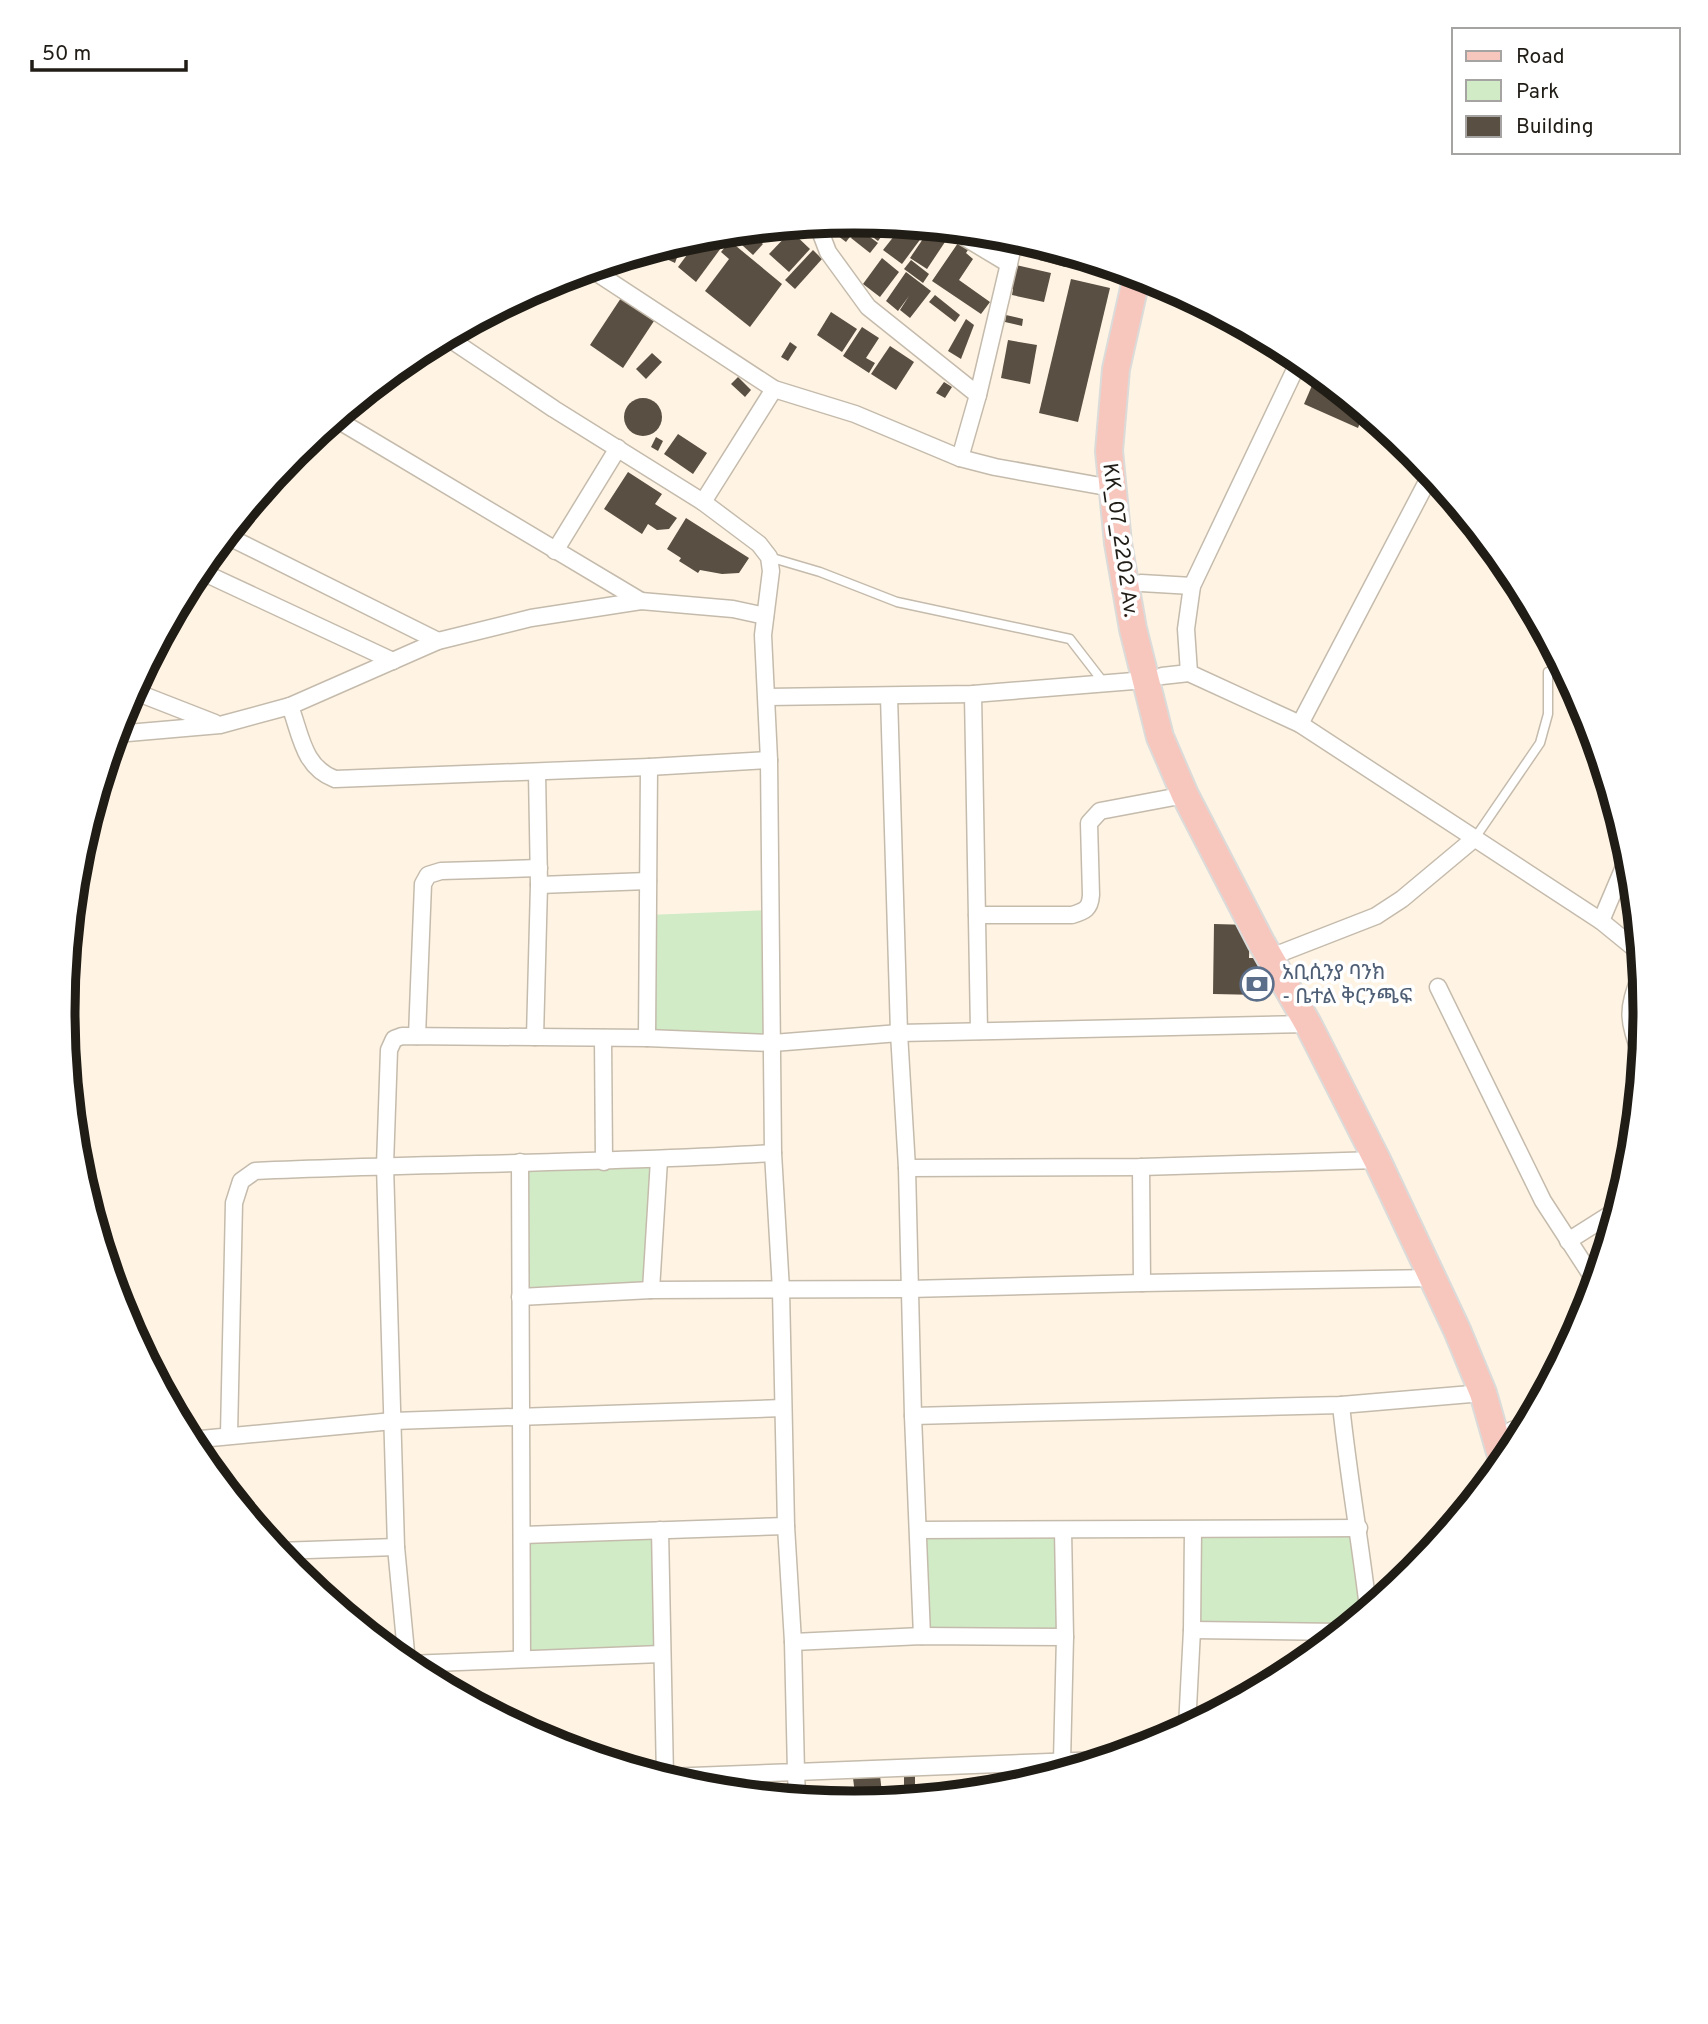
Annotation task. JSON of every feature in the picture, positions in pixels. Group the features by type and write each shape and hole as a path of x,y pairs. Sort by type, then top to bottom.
{"main road":[{"name":"KK_07_2202 Av.","path":"1134,286 1115,369 1109,451 1118,543 1133,629 1154,678"},
{"path":"1149,292 1132,379 1126,454 1133,546 1141,583 1160,737 1185,795 1261,942 1308,1024 1377,1160 1458,1330 1483,1393 1499,1449"},
{"path":"1154,678 1180,745 1228,852 1326,1033 1420,1217 1489,1360 1514,1425"}],"street":[{"path":"821,234 828,252 867,307 978,395"},
{"path":"974,243 1009,264"},
{"path":"960,458 978,395 1012,250"},
{"path":"602,276 774,389 855,414 960,458 1112,488"},
{"path":"456,343 554,409 703,502 759,544 769,557 771,572 763,635 769,760 774,1043 773,1153 797,1788"},
{"path":"1189,673 1186,629 1192,586 1295,370"},
{"path":"703,502 774,389"},
{"path":"344,424 642,601"},
{"path":"555,551 618,448"},
{"path":"1300,724 1426,484"},
{"path":"235,540 438,641"},
{"path":"209,575 393,660"},
{"path":"1141,583 1192,586"},
{"path":"128,733 220,725 290,706 438,641 531,618 642,601 733,609 765,616"},
{"path":"767,697 973,694 1189,673 1300,724 1601,921 1629,945"},
{"path":"973,694 979,1031"},
{"path":"144,695 220,725"},
{"path":"889,696 922,1636"},
{"path":"290,706 313,766 322,774 335,779 769,760"},
{"path":"647,1038 649,767"},
{"path":"535,1037 539,885 537,772"},
{"path":"977,915 1072,915 1086,910 1091,895 1089,823 1093,817 1100,811 1185,795"},
{"path":"1281,953 1376,915 1402,899 1475,838"},
{"path":"417,1036 423,884 428,875 441,871 539,868"},
{"path":"1601,921 1620,875"},
{"path":"539,885 648,881"},
{"path":"1438,987 1516,1151 1543,1201 1588,1270"},
{"path":"1632,996 1630,1002 1632,1030"},
{"path":"406,1649 397,1547 385,1165 389,1050 394,1040 402,1036 417,1036 647,1038 774,1043 899,1033 1308,1024"},
{"path":"603,1038 604,1162"},
{"path":"229,1435 234,1203 241,1181 255,1171 385,1165 604,1162 773,1153"},
{"path":"651,1290 659,1160"},
{"path":"906,1168 1141,1167 1377,1160"},
{"path":"520,1162 522,1659"},
{"path":"1141,1167 1142,1283"},
{"path":"1568,1241 1605,1217"},
{"path":"520,1297 651,1290 909,1289 1433,1278"},
{"path":"913,1416 1341,1405 1483,1393"},
{"path":"1341,1405 1367,1597"},
{"path":"202,1438 393,1421 783,1408"},
{"path":"523,1535 786,1526"},
{"path":"919,1530 1359,1528"},
{"path":"660,1530 665,1767"},
{"path":"1062,1761 1065,1637 1063,1530"},
{"path":"1188,1715 1193,1530"},
{"path":"292,1551 397,1547"},
{"path":"1192,1630 1326,1632"},
{"path":"793,1642 922,1636 1065,1637"},
{"path":"426,1663 661,1654"},
{"path":"701,1776 1066,1761"}],"lane":[{"path":"769,557 820,572 897,601 1070,639 1104,683"},
{"path":"1475,838 1540,743 1548,714 1548,672"}],"green space":[{"path":"771,910 773,1043 647,1038 648,915"},
{"path":"659,1160 651,1290 520,1297 520,1162"},
{"path":"1359,1528 1367,1597 1326,1632 1192,1630 1193,1530"},
{"path":"660,1530 661,1654 522,1659 523,1535"},
{"path":"919,1530 1063,1530 1065,1637 922,1636"}],"building":[{"path":"853,233 846,242 835,234"},
{"path":"854,233 865,233 878,243 870,253 851,238"},
{"path":"868,234 883,234 878,241"},
{"path":"895,235 922,237 902,264 883,250"},
{"path":"796,236 810,249 789,272 769,254 786,237"},
{"path":"924,237 940,238 945,242 927,269 910,258"},
{"path":"758,239 763,244 753,255 739,242"},
{"path":"733,243 782,284 750,327 705,291 729,259 721,252 728,244"},
{"path":"958,243 968,250 966,253 973,259 959,280 990,302 981,314 932,281"},
{"path":"724,245 696,282 678,267 690,251"},
{"path":"813,250 822,259 795,289 785,280"},
{"path":"678,254 675,263 663,257"},
{"path":"1040,256 1066,263 1065,267 1039,260"},
{"path":"882,258 899,272 880,297 863,284"},
{"path":"911,260 929,274 923,283 904,269"},
{"path":"1012,264 1051,273 1044,302 1012,295 1013,289 1007,288"},
{"path":"906,272 931,291 910,318 900,310 909,296 898,311 886,301"},
{"path":"1071,279 1110,288 1078,422 1039,413"},
{"path":"935,295 960,315 955,322 929,302"},
{"path":"621,298 654,321 623,368 590,345"},
{"path":"831,312 857,329 842,352 817,335"},
{"path":"1006,315 1023,319 1022,326 1005,322"},
{"path":"966,319 974,325 961,359 948,351"},
{"path":"862,327 879,338 866,358 875,363 869,373 843,356"},
{"path":"1008,340 1037,345 1030,384 1001,378"},
{"path":"790,342 797,347 788,361 781,357"},
{"path":"890,346 914,362 896,390 871,374"},
{"path":"652,353 662,362 646,379 636,369"},
{"path":"738,377 751,390 745,397 731,384"},
{"path":"944,382 952,387 945,398 936,393"},
{"path":"1313,383 1360,421 1358,428 1304,404"},
{"path":"643,398 657,403 662,417 657,431 643,436 629,431 624,417 629,403"},
{"path":"678,434 707,453 693,474 664,454"},
{"path":"656,437 663,441 658,451 651,447"},
{"path":"628,472 662,494 655,504 677,518 669,529 657,530 648,524 642,534 604,509"},
{"path":"686,518 749,558 739,573 722,574 700,570 698,573 679,561 681,558 667,549"},
{"path":"1214,924 1250,925 1249,958 1260,958 1260,995 1213,994"},
{"path":"879,1767 882,1790 855,1791 852,1770"},
{"path":"904,1773 915,1773 915,1788 904,1789"}],"place":[{"name":"አቢሲንያ ባንክ - ቤተል ቅርንጫፍ","path":"1257,984"}]}
